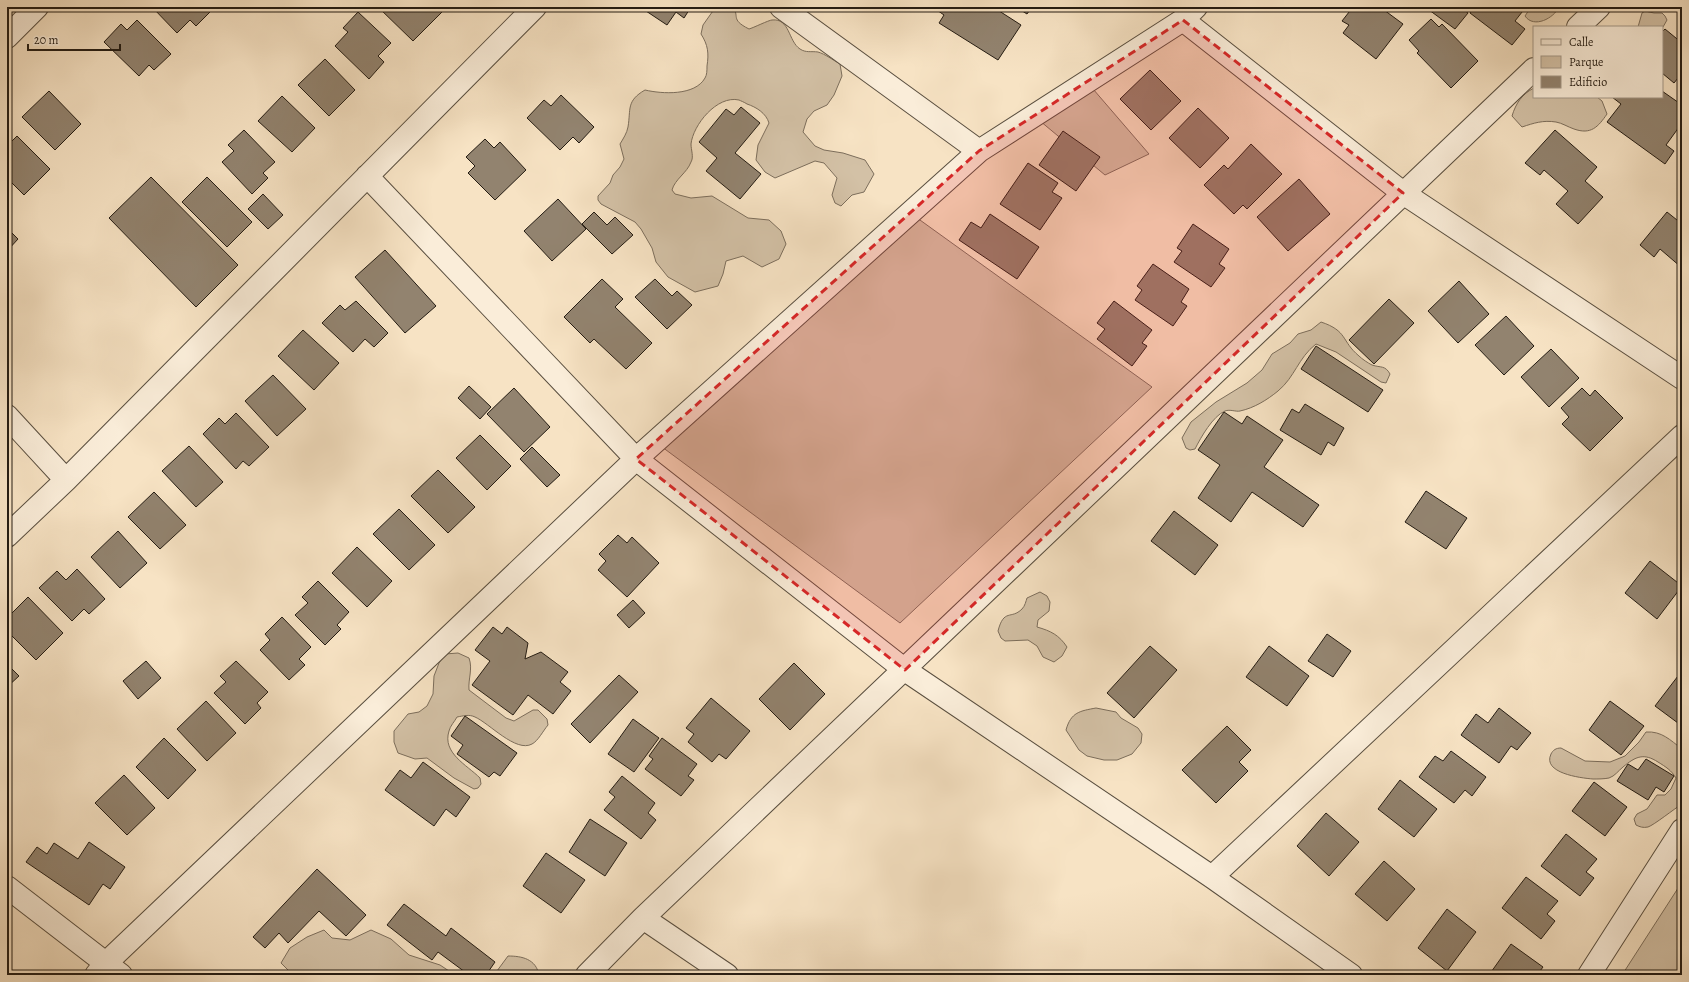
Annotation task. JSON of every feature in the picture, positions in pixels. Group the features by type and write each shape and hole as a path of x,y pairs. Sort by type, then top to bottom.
{"street":[{"path":"7,37 37,7"},
{"path":"7,536 66,480 535,7"},
{"path":"781,7 979,151"},
{"path":"1579,26 1599,7"},
{"path":"7,887 107,971 636,459 979,151 1189,14 1403,193 1682,378"},
{"path":"587,975 643,918 906,670 1533,70"},
{"path":"367,176 636,459 906,670 1212,877 1351,975"},
{"path":"7,416 66,480"},
{"path":"1212,877 1682,436"},
{"path":"1589,975 1682,830"},
{"path":"643,918 727,975"}],"highlighted area":[{"path":"1183,20 1403,193 905,670 636,459 979,151"}],"green space":[{"path":"717,7 732,7 736,13 736,18 739,23 749,29 770,20 778,20 786,26 793,41 800,49 821,53 840,64 842,76 834,95 827,105 814,111 807,119 803,132 815,146 824,150 843,153 865,160 874,174 864,192 852,195 841,206 835,203 832,195 837,178 824,163 815,161 775,178 765,172 756,160 758,145 769,123 766,116 754,107 739,100 722,102 701,120 696,128 691,144 692,160 672,190 675,194 691,198 712,196 748,218 769,220 781,231 786,244 779,259 762,267 743,256 726,261 718,286 695,292 668,277 656,262 652,248 635,222 601,204 598,200 598,196 610,183 613,175 620,167 624,159 620,144 627,129 630,106 635,98 645,90 669,93 686,91 700,84 705,78 707,72 708,53 707,46 701,34 703,25"},
{"path":"1531,7 1559,7 1553,15 1548,18 1538,22 1533,22 1525,16"},
{"path":"1645,11 1662,13 1667,20 1663,27 1638,26 1642,13"},
{"path":"1087,82 1149,154 1105,175 1034,116"},
{"path":"1533,89 1533,98 1598,98 1602,101 1607,114 1594,129 1585,131 1580,131 1551,121 1539,122 1522,127 1512,116 1515,107 1526,93"},
{"path":"913,215 1152,387 900,623 658,444"},
{"path":"1321,322 1336,329 1353,351 1363,360 1372,365 1386,369 1390,374 1386,383 1381,382 1336,352 1316,344 1305,355 1289,380 1278,391 1255,406 1245,410 1225,411 1216,417 1208,427 1195,449 1190,450 1186,448 1182,438 1191,422 1216,402 1247,383 1262,370 1272,354 1290,343 1298,334 1311,330"},
{"path":"1040,592 1047,596 1050,602 1049,611 1038,620 1037,627 1054,634 1061,639 1067,647 1062,656 1054,662 1043,657 1037,646 1028,640 1005,641 1001,638 998,631 1000,624 1005,617 1018,612 1024,606 1027,598"},
{"path":"458,653 469,658 471,666 469,690 506,718 514,721 533,710 538,710 547,719 548,725 534,743 526,746 511,741 473,716 468,715 457,717 450,727 448,739 449,746 457,758 480,778 481,784 478,788 474,789 454,778 427,758 415,759 398,753 394,742 394,731 408,714 419,712 427,706 433,694 434,676 439,663 445,654"},
{"path":"1096,708 1116,712 1121,718 1138,728 1142,734 1141,743 1132,754 1117,760 1104,760 1087,756 1079,750 1066,730 1068,724 1077,713"},
{"path":"1646,732 1657,733 1670,739 1682,749 1682,804 1648,827 1636,825 1634,819 1637,814 1647,809 1657,795 1665,795 1671,789 1676,778 1663,765 1648,757 1640,757 1632,760 1615,775 1609,778 1593,779 1572,776 1557,770 1552,766 1550,760 1553,751 1561,748 1585,761 1610,762 1625,756 1639,742"},
{"path":"1682,882 1682,975 1622,975"},
{"path":"324,930 332,938 350,940 371,930 391,939 409,955 440,965 455,975 293,975 281,963 290,948 307,937"},
{"path":"508,956 523,958 532,962 535,965 539,975 494,975"}],"building":[{"path":"152,7 207,7 211,11 196,26 190,20 177,33"},
{"path":"378,7 445,7 446,8 413,41"},
{"path":"640,7 691,7 684,18 676,12 667,25"},
{"path":"993,7 1021,25 998,60 939,23 944,15 934,8"},
{"path":"1016,7 1032,7 1027,14"},
{"path":"1353,7 1380,7 1403,24 1376,59 1343,33 1349,25 1342,21"},
{"path":"1425,7 1460,7 1468,13 1455,29"},
{"path":"1475,7 1526,7 1515,21 1525,29 1512,45 1470,13"},
{"path":"358,12 391,43 378,56 384,62 369,79 335,46 348,32 343,28"},
{"path":"1431,19 1439,27 1442,24 1478,61 1451,88 1417,53 1419,51 1409,40"},
{"path":"137,20 171,54 154,70 149,65 139,76 104,42 121,24 127,30"},
{"path":"1665,29 1682,43 1682,73 1674,83 1663,74 1663,31"},
{"path":"325,59 355,90 329,116 298,85"},
{"path":"1150,70 1181,101 1151,130 1120,99"},
{"path":"49,91 81,124 55,150 22,117"},
{"path":"1663,92 1682,105 1682,123 1666,145 1674,151 1665,164 1607,122 1621,104 1613,98 1663,98"},
{"path":"561,95 594,127 579,143 573,137 560,150 527,118 544,100 551,106"},
{"path":"282,96 315,128 292,152 258,121"},
{"path":"741,107 760,123 735,153 761,174 740,199 706,171 717,158 699,142 726,109 734,115"},
{"path":"1198,108 1229,138 1200,168 1169,138"},
{"path":"244,130 275,162 263,173 268,178 252,194 222,162 234,151 228,145"},
{"path":"1555,130 1597,167 1585,181 1603,197 1578,224 1556,204 1568,191 1544,170 1540,175 1525,163"},
{"path":"1063,131 1100,157 1076,191 1039,165"},
{"path":"17,136 50,169 24,195 7,178 7,146"},
{"path":"485,139 494,148 500,142 526,170 495,200 468,173 475,166 466,157"},
{"path":"1251,144 1282,174 1247,209 1243,205 1234,214 1204,185 1224,165 1228,169"},
{"path":"1028,163 1058,183 1052,192 1062,198 1040,230 1000,204"},
{"path":"151,177 238,265 196,307 109,218"},
{"path":"207,177 252,222 227,247 182,202"},
{"path":"1299,179 1330,214 1288,251 1257,217"},
{"path":"263,194 283,215 268,229 248,209"},
{"path":"558,199 586,229 552,261 524,231"},
{"path":"594,212 607,225 615,217 633,235 612,254 582,224"},
{"path":"1667,212 1682,224 1681,267 1660,249 1654,257 1640,245"},
{"path":"990,214 1039,247 1017,279 959,240 971,222 981,228"},
{"path":"1193,224 1229,249 1219,264 1225,268 1211,287 1174,262 1182,251 1177,248"},
{"path":"7,228 18,239 7,251"},
{"path":"385,250 436,306 405,333 355,277"},
{"path":"1153,264 1189,289 1181,302 1187,306 1173,326 1135,300 1142,290 1137,286"},
{"path":"602,279 623,299 615,307 652,343 626,369 594,339 590,343 564,317"},
{"path":"655,279 672,296 677,291 692,305 667,329 635,297"},
{"path":"1459,281 1489,314 1458,343 1428,311"},
{"path":"1389,299 1414,323 1374,364 1349,340"},
{"path":"356,301 388,333 374,347 365,339 353,352 322,323 340,305 345,310"},
{"path":"1114,301 1152,330 1142,343 1147,346 1132,366 1097,339 1105,329 1097,323"},
{"path":"1506,316 1534,346 1504,375 1475,345"},
{"path":"303,330 339,363 314,390 278,356"},
{"path":"1316,346 1383,390 1368,412 1301,369"},
{"path":"1551,349 1579,378 1549,407 1521,377"},
{"path":"273,375 306,409 277,436 245,401"},
{"path":"469,386 491,407 480,419 458,398"},
{"path":"514,388 550,427 524,452 487,414"},
{"path":"1582,388 1590,396 1595,390 1623,418 1590,451 1562,424 1569,417 1561,408"},
{"path":"1305,404 1344,428 1334,446 1328,442 1321,455 1280,430 1292,409 1299,413"},
{"path":"1224,412 1242,424 1247,416 1283,440 1264,467 1319,505 1303,527 1252,492 1231,522 1198,498 1220,465 1198,450"},
{"path":"236,413 269,447 249,466 243,461 236,469 203,434 219,418 225,424"},
{"path":"480,435 511,466 487,490 456,458"},
{"path":"189,446 223,482 196,507 162,471"},
{"path":"532,447 560,475 547,487 520,459"},
{"path":"438,470 475,507 448,533 411,496"},
{"path":"1426,491 1467,518 1446,549 1405,522"},
{"path":"154,492 186,525 160,549 128,517"},
{"path":"399,509 435,545 409,570 373,534"},
{"path":"1174,511 1218,545 1195,575 1151,541"},
{"path":"118,531 147,563 120,588 91,557"},
{"path":"618,535 627,543 632,537 659,563 627,597 598,570 606,561 599,554"},
{"path":"357,547 392,581 367,607 332,573"},
{"path":"1650,561 1682,586 1657,619 1625,593"},
{"path":"77,569 105,599 89,614 84,609 72,621 39,588 57,571 66,580"},
{"path":"318,581 349,612 337,625 341,629 325,645 295,615 308,603 302,597"},
{"path":"28,597 63,633 36,660 7,631 7,618"},
{"path":"633,600 645,613 629,628 617,615"},
{"path":"282,617 311,647 299,659 305,665 289,680 260,650 270,640 265,634"},
{"path":"493,627 502,634 507,627 528,643 525,659 541,652 568,672 560,682 571,691 553,714 528,695 513,715 472,685 490,661 475,650"},
{"path":"1327,634 1351,651 1333,677 1308,661"},
{"path":"1150,646 1177,670 1134,718 1107,693"},
{"path":"1269,646 1309,676 1287,706 1246,677"},
{"path":"146,661 161,678 138,699 123,681"},
{"path":"236,661 268,692 257,703 261,708 245,724 214,693 226,682 220,676"},
{"path":"794,663 825,694 790,730 759,699"},
{"path":"7,664 19,676 7,687"},
{"path":"619,675 638,692 590,743 571,724"},
{"path":"1678,676 1682,679 1682,726 1655,706"},
{"path":"711,698 750,731 726,759 719,754 712,762 688,742 694,734 686,728"},
{"path":"206,701 236,733 207,761 177,729"},
{"path":"1610,701 1644,726 1621,755 1589,730"},
{"path":"1499,708 1531,733 1517,750 1511,746 1499,763 1461,735 1476,714 1488,723"},
{"path":"465,716 517,753 500,776 494,772 489,777 457,754 463,745 451,736"},
{"path":"633,719 659,738 634,772 608,754"},
{"path":"1227,726 1251,750 1239,762 1248,771 1216,803 1182,770"},
{"path":"164,738 196,770 168,799 136,767"},
{"path":"662,738 697,764 688,776 694,780 681,796 645,769 653,759 649,756"},
{"path":"1451,751 1486,777 1472,796 1465,790 1454,803 1419,777 1435,756 1443,761"},
{"path":"1646,759 1674,776 1664,792 1656,787 1648,800 1617,781 1628,764 1638,770"},
{"path":"423,762 470,797 456,817 446,809 434,826 385,790 400,770 411,778"},
{"path":"124,775 155,808 127,835 95,803"},
{"path":"622,776 655,803 648,813 656,820 641,839 604,810 615,797 609,792"},
{"path":"1400,780 1437,809 1414,837 1378,809"},
{"path":"1594,782 1627,807 1605,836 1572,811"},
{"path":"1326,813 1359,842 1329,876 1297,846"},
{"path":"590,819 627,843 605,876 569,852"},
{"path":"1566,834 1597,859 1586,872 1594,878 1580,896 1541,866"},
{"path":"89,842 125,867 110,889 103,884 89,905 26,862 37,847 47,854 54,843 78,859"},
{"path":"546,853 585,880 561,913 523,886"},
{"path":"1384,861 1415,889 1387,921 1355,894"},
{"path":"317,869 366,915 346,936 319,911 288,943 279,933 265,948 253,937"},
{"path":"1526,877 1558,901 1547,914 1555,921 1541,939 1502,908"},
{"path":"404,904 446,936 451,928 495,962 486,975 469,975 438,952 432,960 387,925"},
{"path":"1447,909 1476,932 1447,971 1418,948"},
{"path":"1511,944 1543,967 1540,971 1545,975 1489,975"}]}
